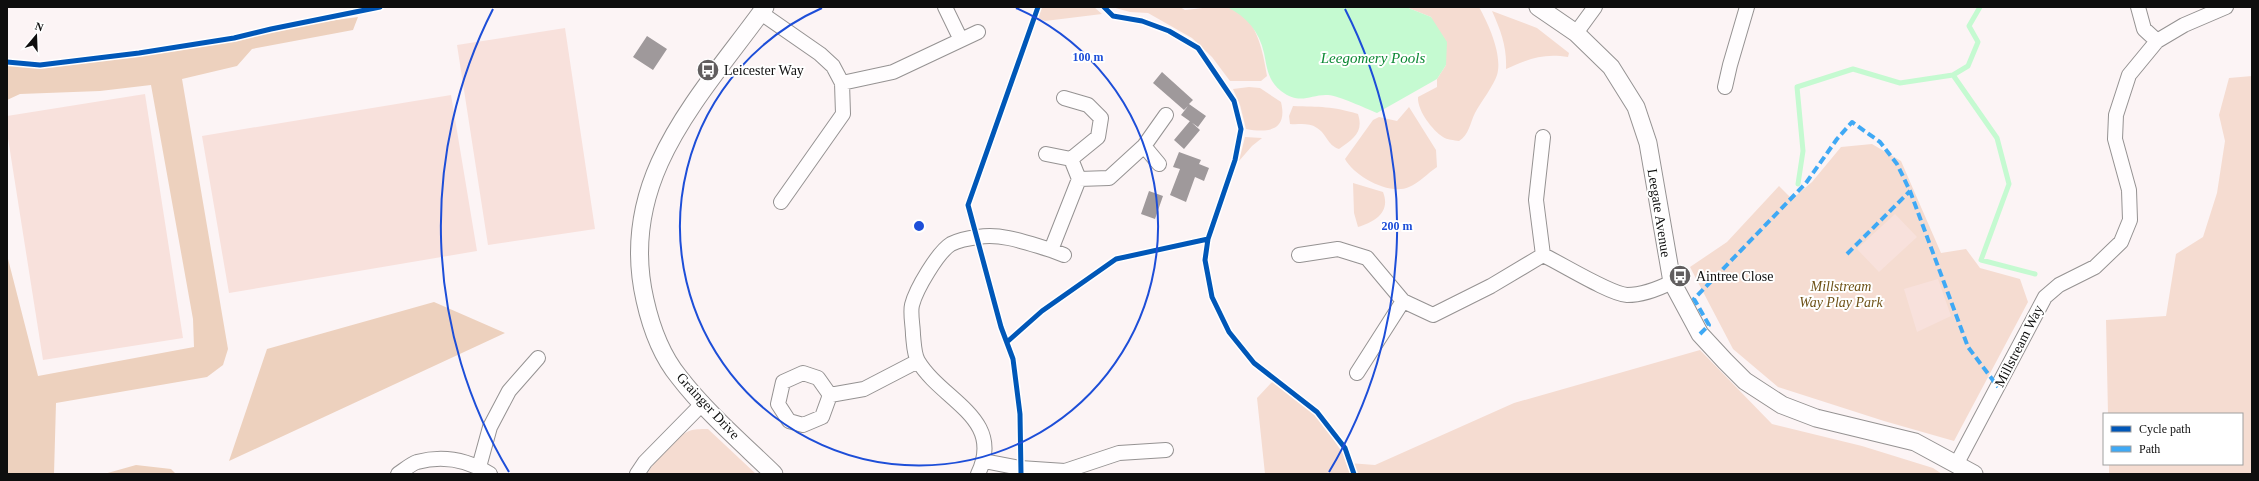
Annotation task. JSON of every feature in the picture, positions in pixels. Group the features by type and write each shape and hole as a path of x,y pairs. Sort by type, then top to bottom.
{"street":[{"path":"945,7 961,40"},
{"name":"Leegate Avenue","path":"1538,7 1576,33 1611,67 1636,107 1648,143 1672,282 1700,334 1745,382 1782,405 1816,418 1915,442 1957,463 1974,474"},
{"path":"1576,33 1595,7"},
{"path":"1725,87 1747,7"},
{"path":"2138,7 2144,29 2157,42"},
{"name":"Millstream Way","path":"1957,463 2044,297 2059,285 2095,267 2120,242 2130,220 2129,190 2115,139 2116,115 2129,75 2157,42 2184,25 2226,7"},
{"path":"763,10 820,54 833,66 842,83 842,114 781,202"},
{"name":"Grainger Drive","path":"763,10 705,89 672,139 657,166 647,194 639,234 641,282 649,320 661,349 678,377 774,474"},
{"path":"842,83 893,72 978,32"},
{"path":"1064,98 1088,105 1101,118 1098,137 1071,160"},
{"path":"1079,179 1109,178 1144,146 1166,115"},
{"path":"1543,137 1536,200 1543,255"},
{"path":"1144,146 1159,164"},
{"path":"1046,154 1071,160"},
{"path":"978,474 984,461 985,439 972,416 937,383 918,361 914,350 912,305 928,270 951,244 977,237 1004,236 1058,252 1079,179 1071,160"},
{"path":"1299,255 1338,249 1367,258 1403,301 1433,315 1491,286 1543,255"},
{"path":"1543,255 1608,290 1627,295 1654,290 1672,282"},
{"path":"1357,374 1403,301"},
{"path":"398,474 416,462 452,459 484,470 490,427 508,391 538,358"},
{"path":"830,395 864,389 918,361"},
{"path":"637,474 646,462 703,403"},
{"path":"984,461 1020,468 1066,471 1119,453 1166,450"}],"green space":[{"path":"1040,7 1094,7 1102,14 1045,21 1037,18"},
{"path":"1112,7 1180,7 1185,10 1225,7 1236,10 1251,24 1256,34 1260,44 1267,76 1261,81 1230,81 1212,57 1192,38 1148,13 1130,12"},
{"path":"1406,7 1479,7 1494,40 1498,58 1497,75 1475,113 1465,136 1459,141 1446,139 1439,134 1430,125 1420,108 1418,97 1437,87 1437,79 1446,65 1431,17"},
{"path":"1492,11 1537,28 1569,53 1568,57 1543,56 1521,62 1506,69 1506,53 1503,39"},
{"path":"2252,76 2252,474 2109,474 2109,465 2243,465 2243,413 2108,413 2106,320 2166,316 2176,254 2203,237 2217,193 2225,141 2219,115 2229,78"},
{"path":"1249,87 1260,88 1281,102 1282,119 1274,128 1262,131 1246,129 1240,105 1233,89"},
{"path":"1293,106 1333,108 1349,111 1358,114 1360,126 1353,139 1339,149 1332,145 1323,133 1314,126 1307,124 1290,124 1289,116"},
{"path":"1409,107 1436,150 1437,167 1409,187 1392,189 1383,187 1364,178 1356,172 1345,159 1373,120 1379,117 1397,121"},
{"path":"1245,137 1262,138 1252,146 1239,161"},
{"name":"Millstream Way Play Park","path":"1872,144 1901,161 1941,253 1966,249 1980,268 2020,279 2028,302 1954,441 1884,421 1778,387 1733,349 1690,267 1727,242 1779,186 1792,199 1812,182 1841,147"},
{"path":"1353,183 1383,192 1385,199 1385,205 1380,215 1370,222 1358,227 1354,213"},
{"path":"1700,350 1772,424 1862,446 1933,468 1942,474 1265,474 1257,398 1274,380 1317,414 1349,463 1375,465 1514,403"},
{"path":"708,429 756,474 647,474 666,448 678,437 692,430"}],"shaded area":[{"path":"358,17 353,30 252,49 237,66 182,79 228,349 223,365 207,377 56,403 54,474 7,474 7,255 38,376 194,347 193,319 151,85 100,91 20,94 7,100 7,62 40,65 139,53 234,38 271,29"},
{"path":"565,28 595,229 488,245 457,45"},
{"path":"145,94 183,338 43,360 7,132 7,116"},
{"path":"451,95 477,251 229,293 202,136"},
{"path":"1895,214 1917,237 1879,272 1857,249"},
{"path":"1938,279 1951,316 1917,332 1904,289"},
{"path":"434,302 505,333 229,461 267,349"},
{"path":"136,465 171,469 176,474 104,474"}],"water":[{"name":"Leegomery Pools","path":"1227,7 1406,7 1431,17 1447,42 1446,65 1437,79 1377,113 1352,102 1328,95 1300,99 1294,98 1281,91 1273,83 1269,74 1262,45 1255,31 1241,15"}],"building":[{"path":"647,36 667,49 653,70 633,57"},
{"path":"1162,72 1193,100 1189,104 1206,116 1198,127 1181,115 1188,106 1184,110 1153,83"},
{"path":"1190,121 1200,130 1184,149 1174,140"},
{"path":"1179,152 1201,160 1199,164 1209,168 1204,181 1195,177 1186,202 1170,195 1180,169 1173,167"},
{"path":"1149,191 1163,196 1155,219 1141,214"}],"waterway":[{"path":"1798,184 1803,151 1797,87 1853,69 1900,83 1953,75 1968,66 1978,42 1969,26 1980,7"},
{"path":"1953,75 1997,138 2009,184 1981,260 2035,274"}],"marked path":[{"path":"1700,334 1709,325 1694,299 1806,183 1837,139 1852,122 1880,142 1897,164 1910,191 1968,347 1998,387"},
{"path":"1847,254 1910,191"}],"cycle path":[{"path":"7,62 40,65 139,53 234,38 380,7"},
{"path":"1021,474 1020,414 1013,359 1001,327 968,205 1038,7"},
{"path":"1104,7 1113,16 1142,21 1169,31 1198,48 1234,101 1241,129 1235,160 1208,239 1205,260 1212,297 1229,332 1254,363 1317,412 1345,448 1354,474"},
{"path":"1007,342 1042,311 1116,259 1208,239"}],"place":[{"name":"Leicester Way","path":"708,70"},
{"name":"Aintree Close","path":"1680,276"}]}
